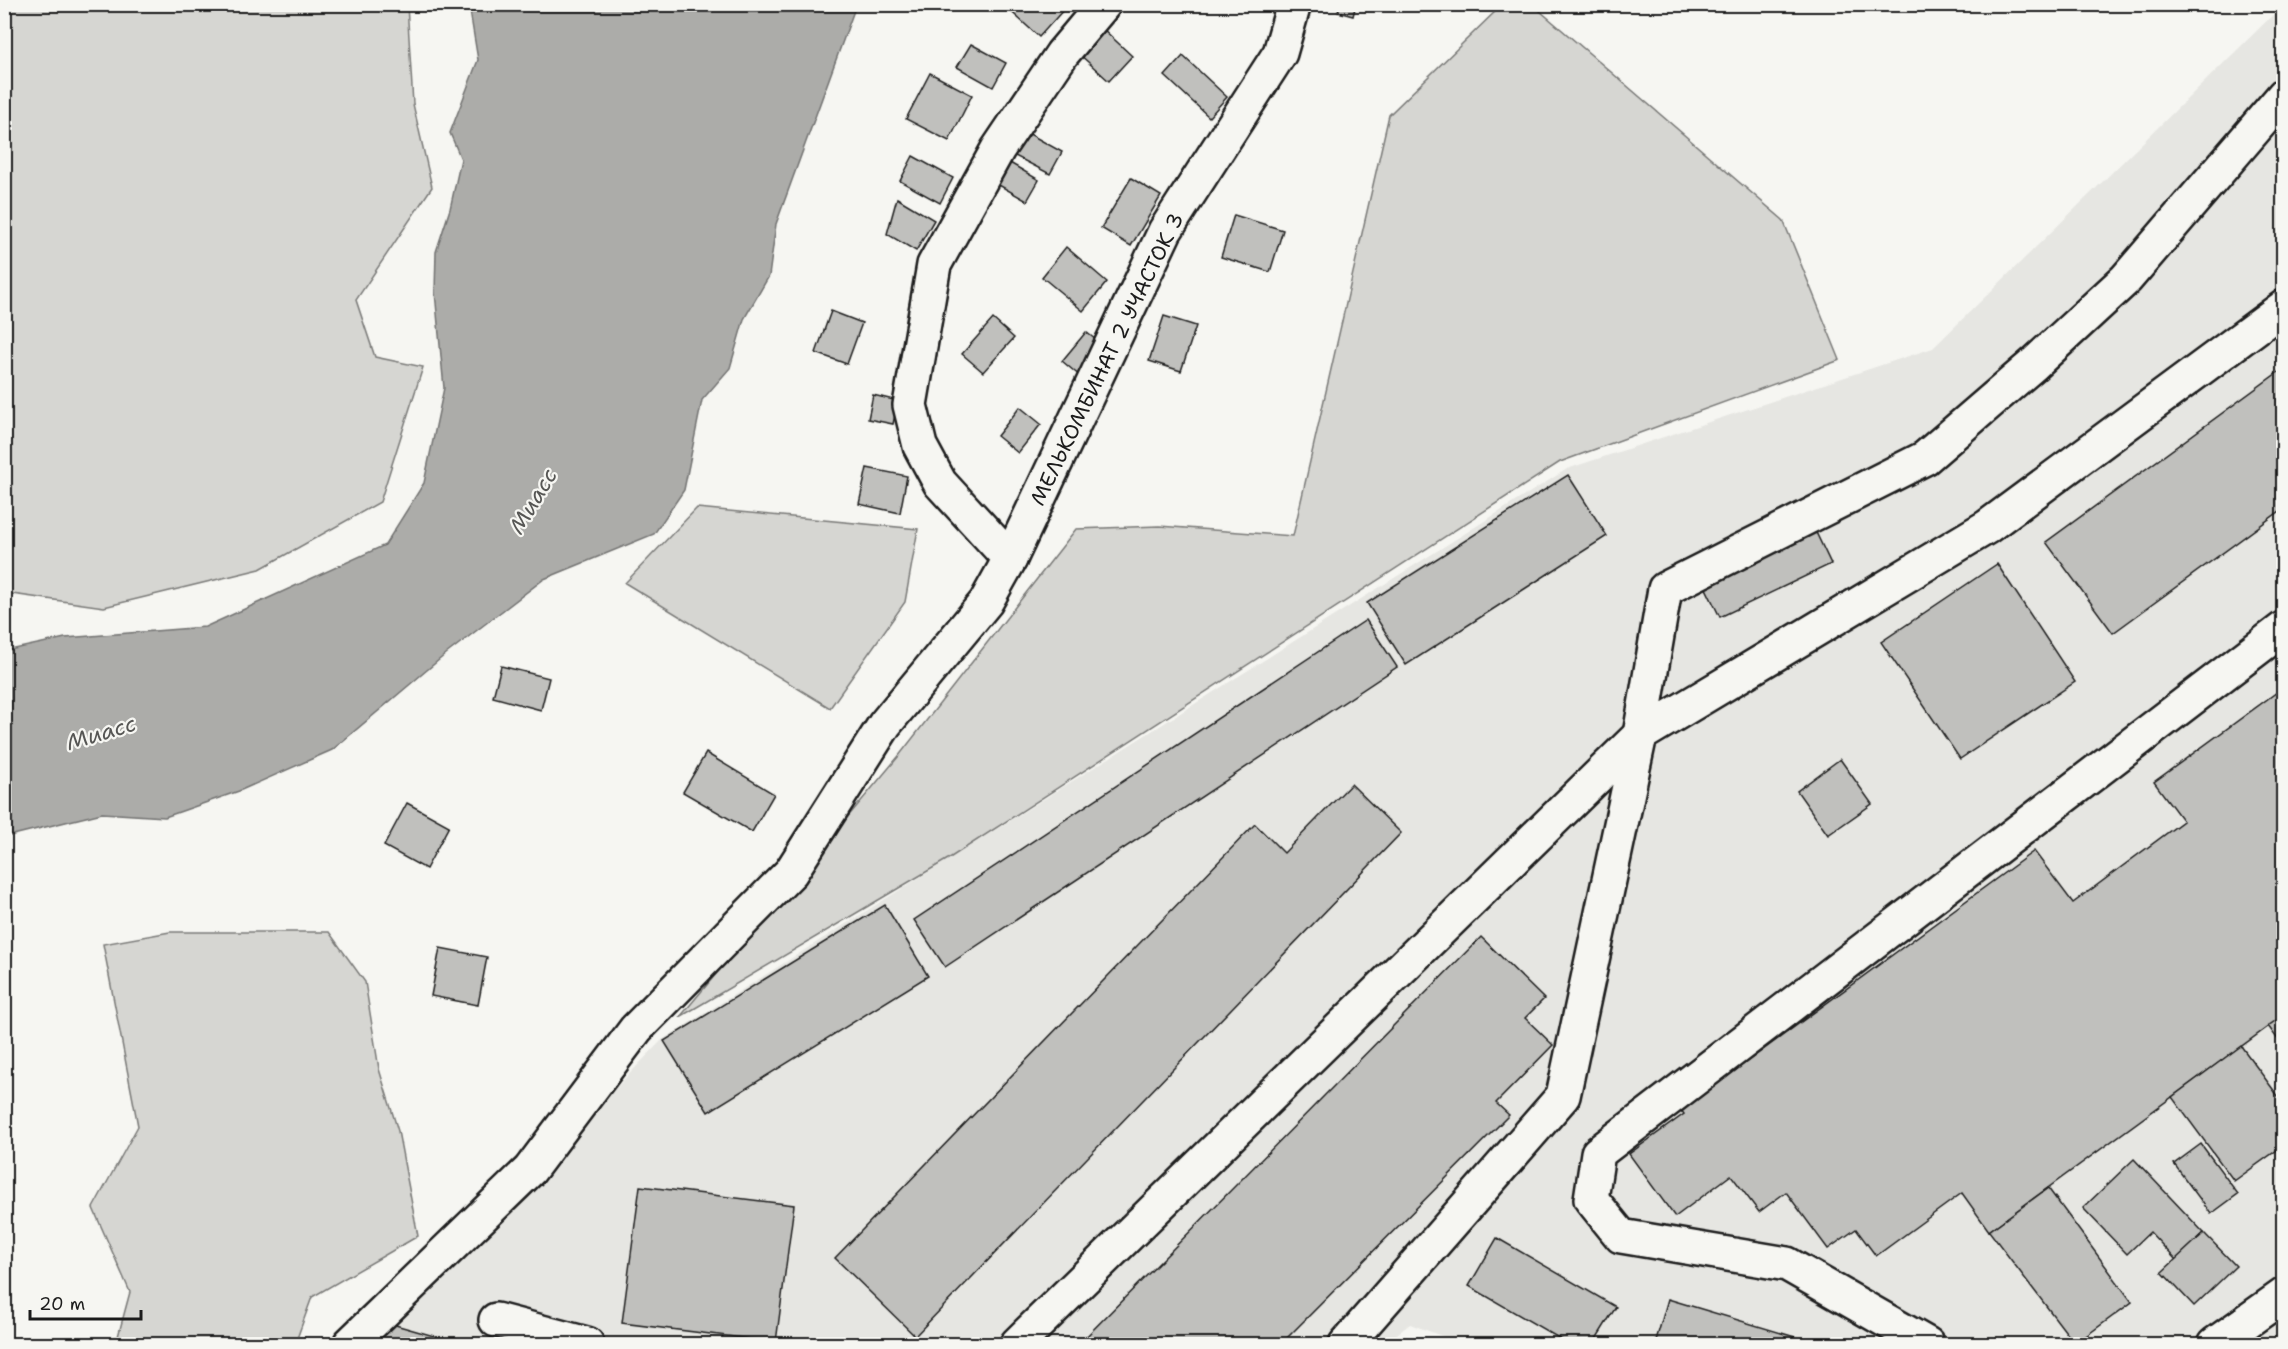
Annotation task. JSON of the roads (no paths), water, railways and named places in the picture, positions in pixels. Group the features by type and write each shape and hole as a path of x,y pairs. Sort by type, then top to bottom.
{"street":[{"path":"1010,559 940,483 920,446 910,405 934,265 998,149 1062,54 1104,4"},
{"name":"МЕЛЬКОМБИНАТ 2 УЧАСТОК 3","path":"350,1344 530,1170 636,1029 791,872 885,724 986,602 1010,559 1165,231 1280,53 1294,4"},
{"path":"1346,1344 1563,1095 1640,735 1665,589 1925,458 2034,364 2126,279 2283,95"},
{"path":"1017,1344 1640,735 1988,527 2283,306"},
{"path":"1927,1344 1787,1264 1621,1236 1591,1199 1598,1153 2283,628"},
{"path":"2215,1344 2283,1295"},
{"path":"496,1320 587,1344"}],"water":[{"name":"Миасс","path":"469,5 856,5 776,224 769,276 744,319 730,368 702,400 684,490 654,534 544,579 446,654 332,750 239,791 165,817 102,813 5,837 5,651 65,638 205,627 385,545 424,483 444,388 435,292 436,252 450,209 461,159 450,133 478,60"}]}
